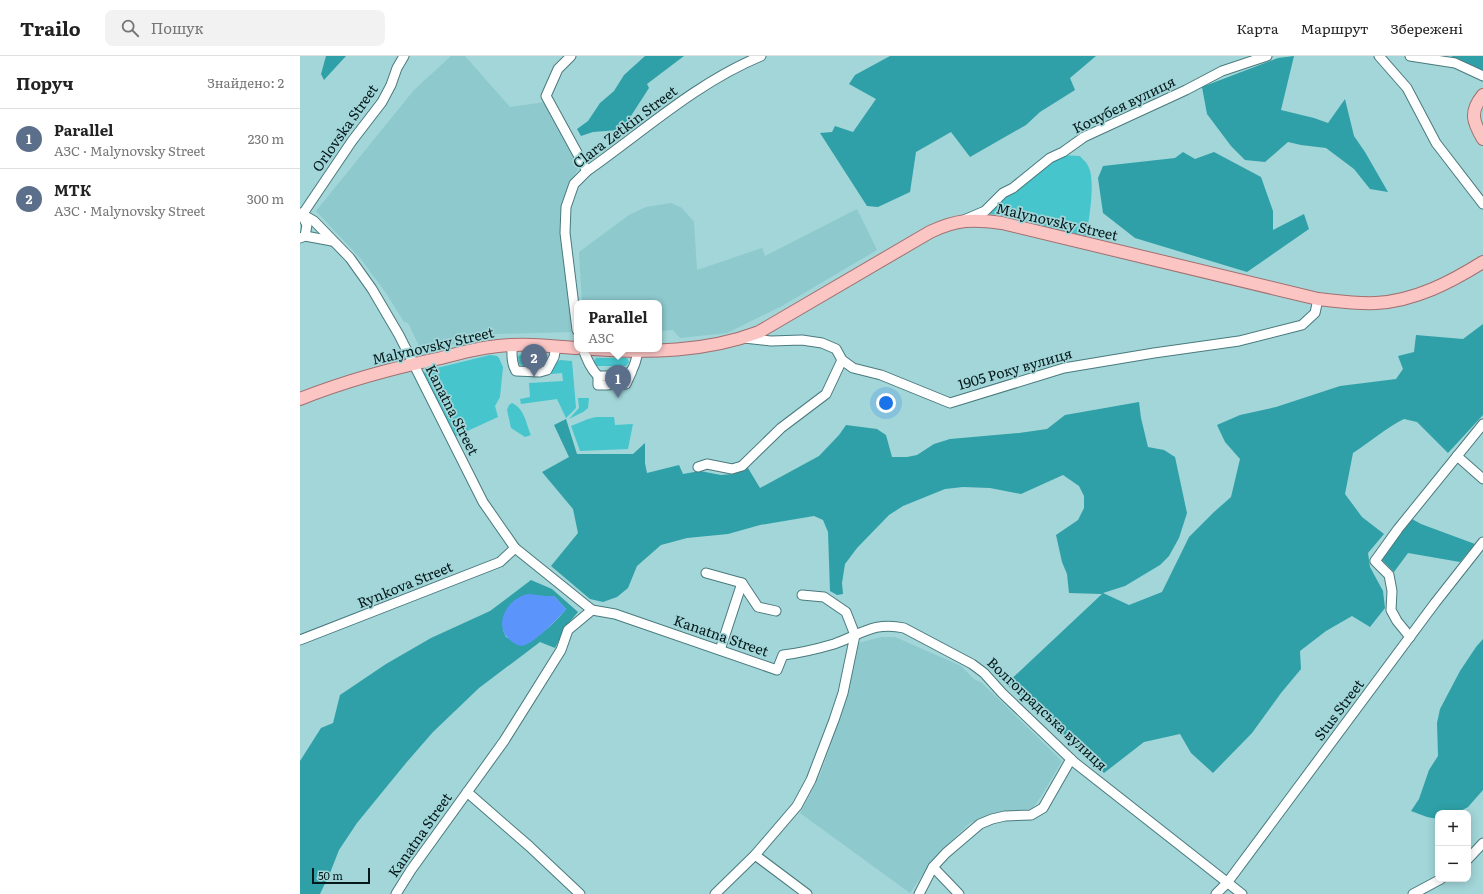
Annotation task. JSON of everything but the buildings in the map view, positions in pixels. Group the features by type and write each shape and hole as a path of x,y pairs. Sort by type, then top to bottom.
{"main road":[{"path":"1483,95 1479,100 1474,113 1475,126 1483,139"},
{"name":"Malynovsky Street","path":"662,350 696,348 743,338 759,332 930,232 946,224 963,221 983,220 1002,223 1318,299 1356,303 1376,303 1398,300 1425,293 1464,274 1483,262"},
{"name":"Malynovsky Street","path":"300,399 323,390 413,364 473,350 512,345 574,348"}],"street":[{"name":"Orlovska Street","path":"301,214 352,141 382,102 391,85 396,68 404,56"},
{"path":"571,56 558,69 546,96 587,171"},
{"name":"Clara Zetkin Street","path":"574,306 565,233 566,207 574,184 587,171 706,84 761,56"},
{"name":"Кочубея вулиця","path":"963,221 985,210 1003,193 1013,188 1050,158 1064,152 1084,137 1186,90 1222,71 1267,56"},
{"path":"1380,56 1407,88 1436,143 1483,204"},
{"path":"1410,56 1455,63 1483,76"},
{"path":"301,214 307,225 302,237 332,241"},
{"name":"Kanatna Street","path":"301,214 314,221 350,258 372,289 390,318 483,502 516,548 592,610 614,614 777,670 783,655 806,652 855,636"},
{"name":"1905 Року вулиця","path":"743,338 771,341 802,340 822,343 836,349 842,360 853,368 881,375 950,403 1064,368 1239,341 1302,325 1315,313 1318,299"},
{"path":"512,345 512,361 516,371 540,372 547,370 554,357 556,346"},
{"path":"585,352 587,361 598,376 608,380"},
{"path":"622,380 632,370 636,362 638,352"},
{"path":"698,466 707,464 732,470 742,466 781,428 826,394 842,360"},
{"path":"1410,637 1397,621 1391,610 1392,591 1389,575 1375,561 1398,529 1483,424"},
{"path":"1457,456 1483,479"},
{"name":"Stus Street","path":"1216,894 1227,883 1410,637 1483,542"},
{"name":"Rynkova Street","path":"300,640 500,562 516,548"},
{"path":"706,573 742,583 758,607 776,611"},
{"path":"720,650 742,583"},
{"path":"716,894 755,855 797,806 811,780 843,693 855,636 846,612 824,597 802,595"},
{"name":"Kanatna Street","path":"396,894 411,870 504,741 561,650 568,630 592,610"},
{"name":"Волгоградська вулиця","path":"855,636 870,628 882,625 893,625 904,628 972,664 984,673 1002,693 1071,759 1242,894"},
{"path":"919,894 933,867 946,853 980,824 1005,816 1031,815 1043,808 1071,759"},
{"name":"Kanatna Street","path":"467,792 529,846 580,894"},
{"path":"1471,856 1483,843"},
{"path":"755,855 807,894"},
{"path":"933,867 959,894"},
{"path":"1413,894 1435,882"}],"shaded area":[{"path":"326,56 346,56 324,80 321,74"},
{"path":"451,56 465,56 510,107 545,102 579,167 569,186 561,218 564,261 568,272 571,332 495,334 422,352 408,323 404,322 386,293 361,259 316,211 414,90"},
{"path":"645,56 684,56 647,84 649,88 629,119 619,130 593,132 581,136 577,129 588,121 600,103 614,91 624,75"},
{"path":"890,56 1096,56 1070,78 1075,90 1040,112 1026,125 970,157 951,132 916,152 910,192 878,207 867,206 820,133 832,132 835,126 853,132 876,99 849,84 855,75"},
{"path":"1294,56 1281,110 1328,123 1345,99 1354,136 1388,192 1370,189 1354,169 1326,148 1288,142 1265,162 1245,160 1231,146 1207,114 1202,87 1278,58"},
{"path":"1451,56 1483,56 1483,74"},
{"path":"1183,152 1195,159 1214,152 1261,177 1273,211 1273,230 1304,214 1309,229 1247,272 1135,238 1103,213 1098,178 1103,166 1175,158"},
{"path":"1061,155 1080,156 1087,163 1090,172 1092,190 1086,236 1074,235 1009,216 988,214 995,203"},
{"path":"671,203 682,208 694,222 697,270 762,248 765,256 857,209 877,250 782,306 727,333 680,338 673,330 662,331 662,300 582,300 579,252 629,215 646,207"},
{"path":"1483,324 1483,415 1448,453 1417,422 1404,419 1353,453 1345,494 1362,517 1384,534 1368,553 1370,567 1383,591 1385,608 1370,627 1352,616 1326,631 1300,651 1301,669 1281,693 1252,733 1213,773 1191,753 1180,734 1144,742 1104,773 1006,684 1102,594 1069,593 1067,574 1062,562 1056,535 1078,520 1084,508 1084,496 1079,486 1063,475 1021,494 990,488 963,487 945,489 903,506 889,515 857,548 845,564 842,583 843,594 837,595 830,591 828,532 823,520 814,516 760,525 728,534 687,538 661,545 637,566 628,588 617,597 603,602 590,599 551,566 578,533 573,509 542,472 569,457 554,425 566,419 577,454 633,454 645,443 645,463 647,473 679,465 683,474 700,471 721,475 733,474 748,468 760,488 819,456 839,435 846,425 877,429 886,435 892,457 907,457 917,455 934,444 950,439 1047,429 1065,415 1139,402 1148,447 1164,450 1175,457 1187,513 1179,538 1169,556 1160,565 1125,586 1103,593 1129,605 1162,592 1189,537 1231,497 1240,459 1225,442 1217,425 1240,415 1276,407 1340,386 1396,379 1403,369 1398,356 1414,352 1416,335 1463,339"},
{"path":"523,354 544,355 547,362 542,365 530,367 519,364 518,356"},
{"path":"490,355 497,356 503,367 500,397 495,406 498,417 452,438 421,377 423,373 429,370"},
{"path":"596,358 627,358 629,362 626,366 597,366 594,361"},
{"path":"560,360 572,361 576,408 566,418 557,399 521,404 520,399 530,397 529,383 563,381 562,373 551,374 553,365"},
{"path":"578,398 589,398 588,408 569,419 579,408"},
{"path":"512,403 520,409 531,435 525,437 511,428 507,410 509,405"},
{"path":"596,417 614,417 615,425 633,424 628,449 580,451 571,426"},
{"path":"1412,519 1421,524 1475,544 1460,562 1408,553 1394,572 1381,559"},
{"path":"531,580 552,589 578,612 567,625 555,648 540,642 479,688 433,732 357,823 339,850 320,894 300,894 300,761 321,728 333,723 340,695 386,664 431,638 490,611","holes":["545,596 554,596 566,609 547,629 524,645 506,637 503,630"]},
{"path":"881,637 895,637 961,666 974,679 982,683 1062,761 1032,809 1004,811 970,823 949,843 926,870 910,893 800,813 820,775 838,724 848,692 858,643"},
{"path":"1483,639 1483,790 1468,807 1462,810 1435,810 1435,818 1427,817 1411,811 1419,799 1429,770 1438,756 1437,723 1440,709 1460,671"}],"water":[{"path":"529,594 554,596 566,609 541,634 530,643 523,646 511,641 505,635 502,627 502,620 509,606 515,600 521,596"}],"tunnel":[{"path":"608,385 622,384"}],"place":[{"name":"МТК","path":"534,377"},
{"name":"Parallel","path":"618,398"}]}
